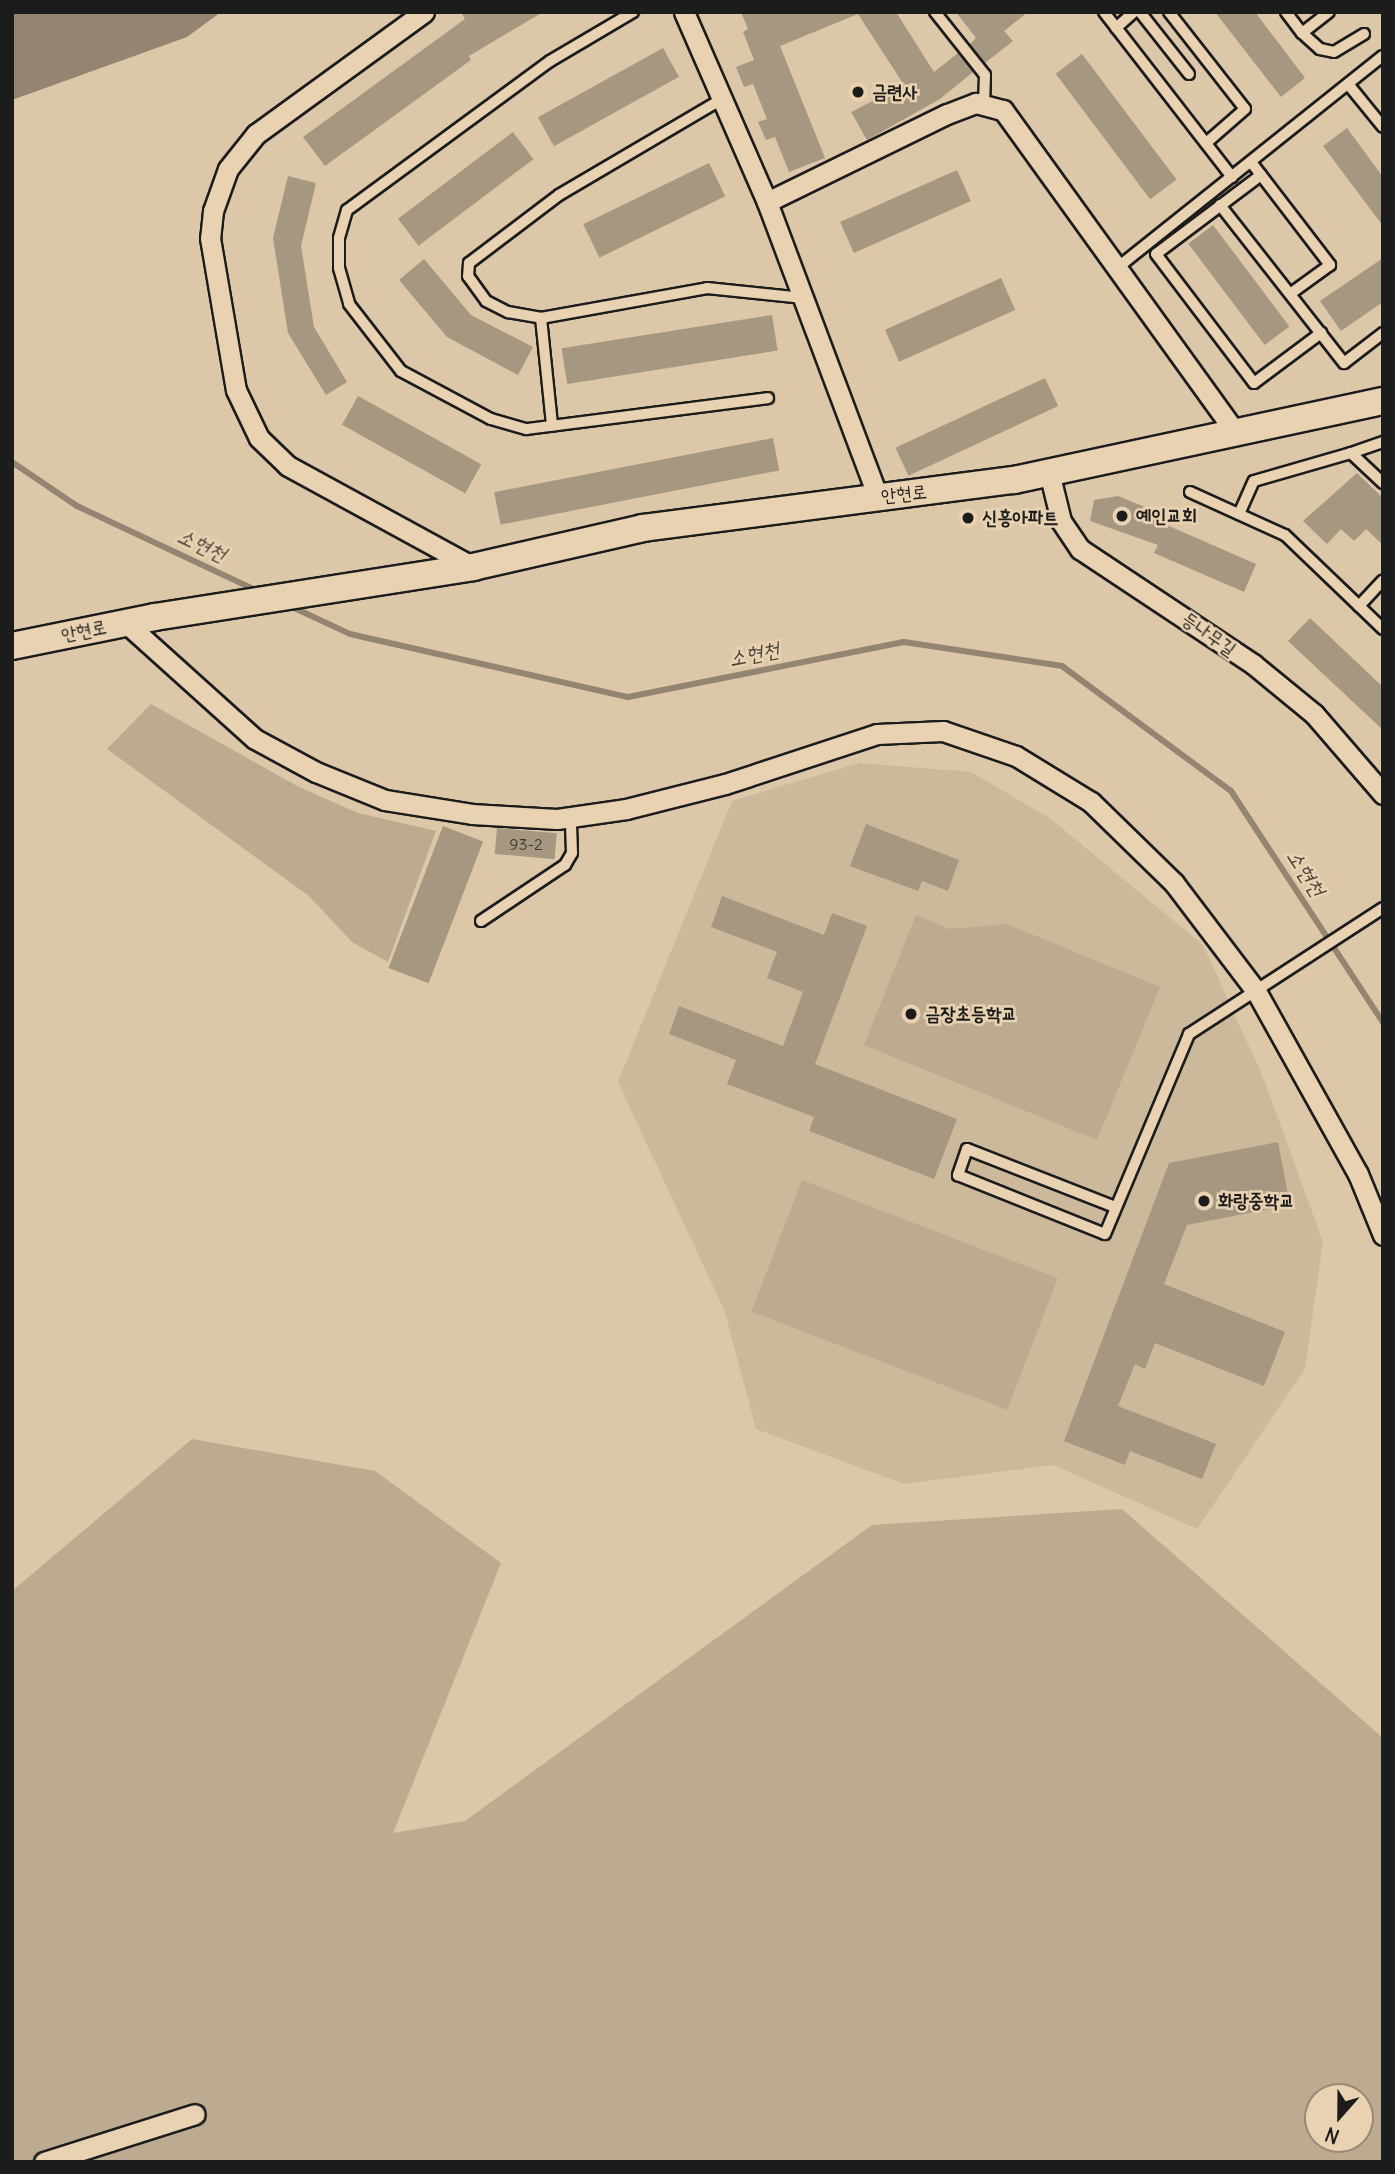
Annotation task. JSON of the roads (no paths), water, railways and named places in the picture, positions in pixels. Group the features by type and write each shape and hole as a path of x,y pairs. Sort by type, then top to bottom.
{"street":[{"path":"424,12 256,134 228,169 212,211 210,238 236,390 259,438 288,466 473,567"},
{"path":"684,12 767,202 878,497"},
{"path":"767,202 947,114 976,103 1003,110 1235,432"},
{"name":"안현로","path":"12,646 155,617 473,567 643,528 965,488 1383,401"},
{"name":"등나무길","path":"1049,472 1061,521 1080,549 1231,649 1294,697 1314,714 1383,794"},
{"path":"126,623 255,740 316,772 385,800 472,814 571,817 725,783 877,734 943,731 1016,756 1091,802 1174,883 1256,990 1358,1174 1383,1235"},
{"path":"44,2162 195,2114"}],"lane":[{"path":"633,12 550,61 347,210 339,238 339,268 349,304 401,371 491,419 527,429 768,398"},
{"path":"935,12 985,75 984,105"},
{"path":"1104,12 1232,177"},
{"path":"1116,28 1134,12"},
{"path":"1140,12 1189,74"},
{"path":"1170,12 1245,109 1206,143"},
{"path":"1286,12 1302,33 1320,48 1334,52 1364,34"},
{"path":"1302,33 1329,12"},
{"path":"1117,268 1383,56"},
{"path":"1348,84 1383,127"},
{"path":"722,99 559,195 469,263 468,276 486,301 508,312 541,318 708,288 803,298"},
{"path":"1251,162 1330,265 1290,294"},
{"path":"1261,175 1156,254 1254,383 1321,333"},
{"path":"1220,205 1344,363 1383,333"},
{"path":"541,318 552,425"},
{"path":"1238,514 1254,481 1383,442"},
{"path":"1351,453 1383,483"},
{"path":"1190,492 1285,536 1383,629"},
{"path":"1359,606 1383,580"},
{"path":"481,921 565,864 572,853 571,817"},
{"path":"1115,1207 967,1149 958,1174 1105,1234 1189,1034 1383,908"}],"waterway":[{"name":"소현천","path":"12,462 77,506 258,591"},
{"name":"소현천","path":"290,606 350,634 628,697 904,642 1062,666 1231,791 1383,1022"}],"place":[{"name":"금련사","path":"858,92"},
{"name":"예인교회","path":"1122,516"},
{"name":"신흥아파트","path":"968,518"},
{"name":"금장초등학교","path":"911,1014"},
{"name":"화랑중학교","path":"1204,1201"}]}
